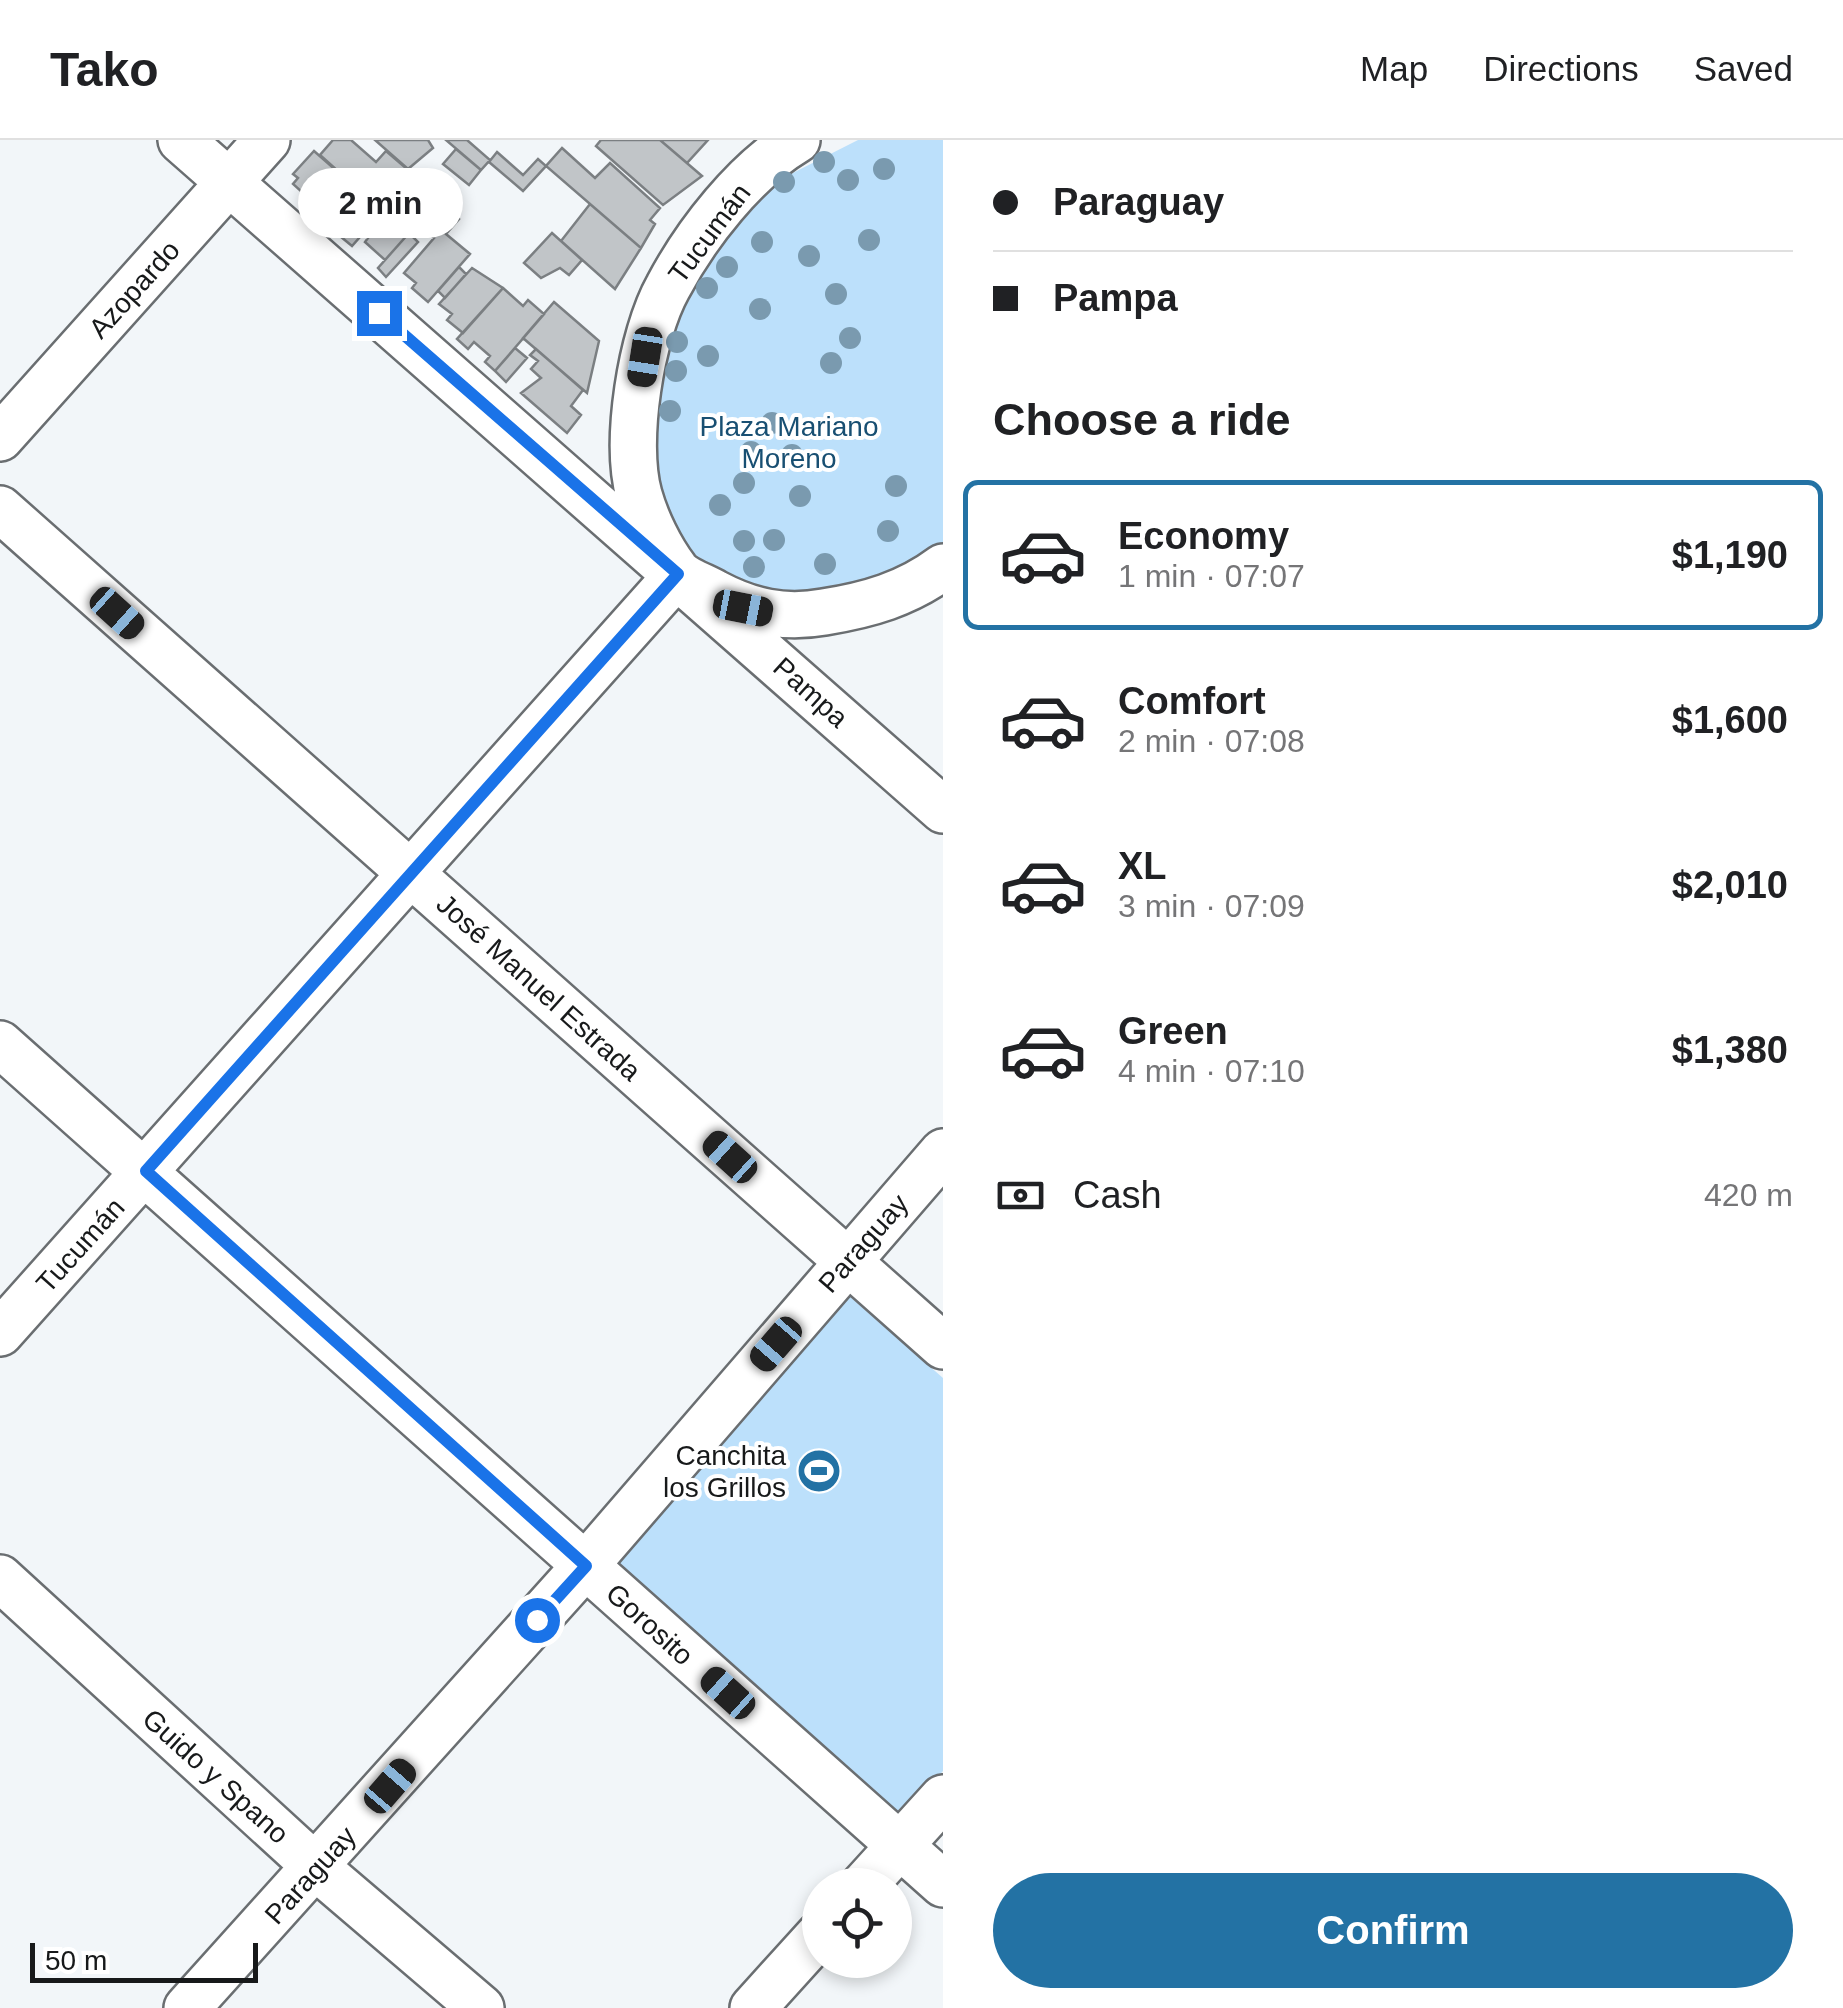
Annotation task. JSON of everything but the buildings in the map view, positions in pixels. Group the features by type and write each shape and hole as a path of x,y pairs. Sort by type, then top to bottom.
{"street":[{"name":"Pampa","path":"182,140 943,810"},
{"name":"Azopardo","path":"0,438 267,140"},
{"name":"Tucumán","path":"0,1333 678,574 653,532 638,493 634,425 645,357 666,289 749,178 793,141"},
{"name":"José Manuel Estrada","path":"0,509 943,1346"},
{"path":"678,574 743,608 794,617 872,604 922,583 943,567"},
{"name":"Gorosito","path":"0,1044 943,1884"},
{"name":"Paraguay","path":"187,2008 586,1566 943,1152"},
{"name":"Guido y Spano","path":"0,1578 317,1868 481,2008"},
{"path":"880,1868 943,1798"},
{"path":"752,2008 802,1954"}],"green space":[{"name":"Plaza Mariano Moreno","path":"858,140 943,140 943,544 883,578 795,598 695,569 634,458 694,264 779,180"},
{"name":"Canchita los Grillos","path":"848,1295 943,1378 943,1771 898,1822 614,1564"}],"place":[{"name":"Canchita los Grillos","path":"819,1471"}],"route":[{"path":"379,313 678,574 146,1171 586,1566 537,1620"}]}
